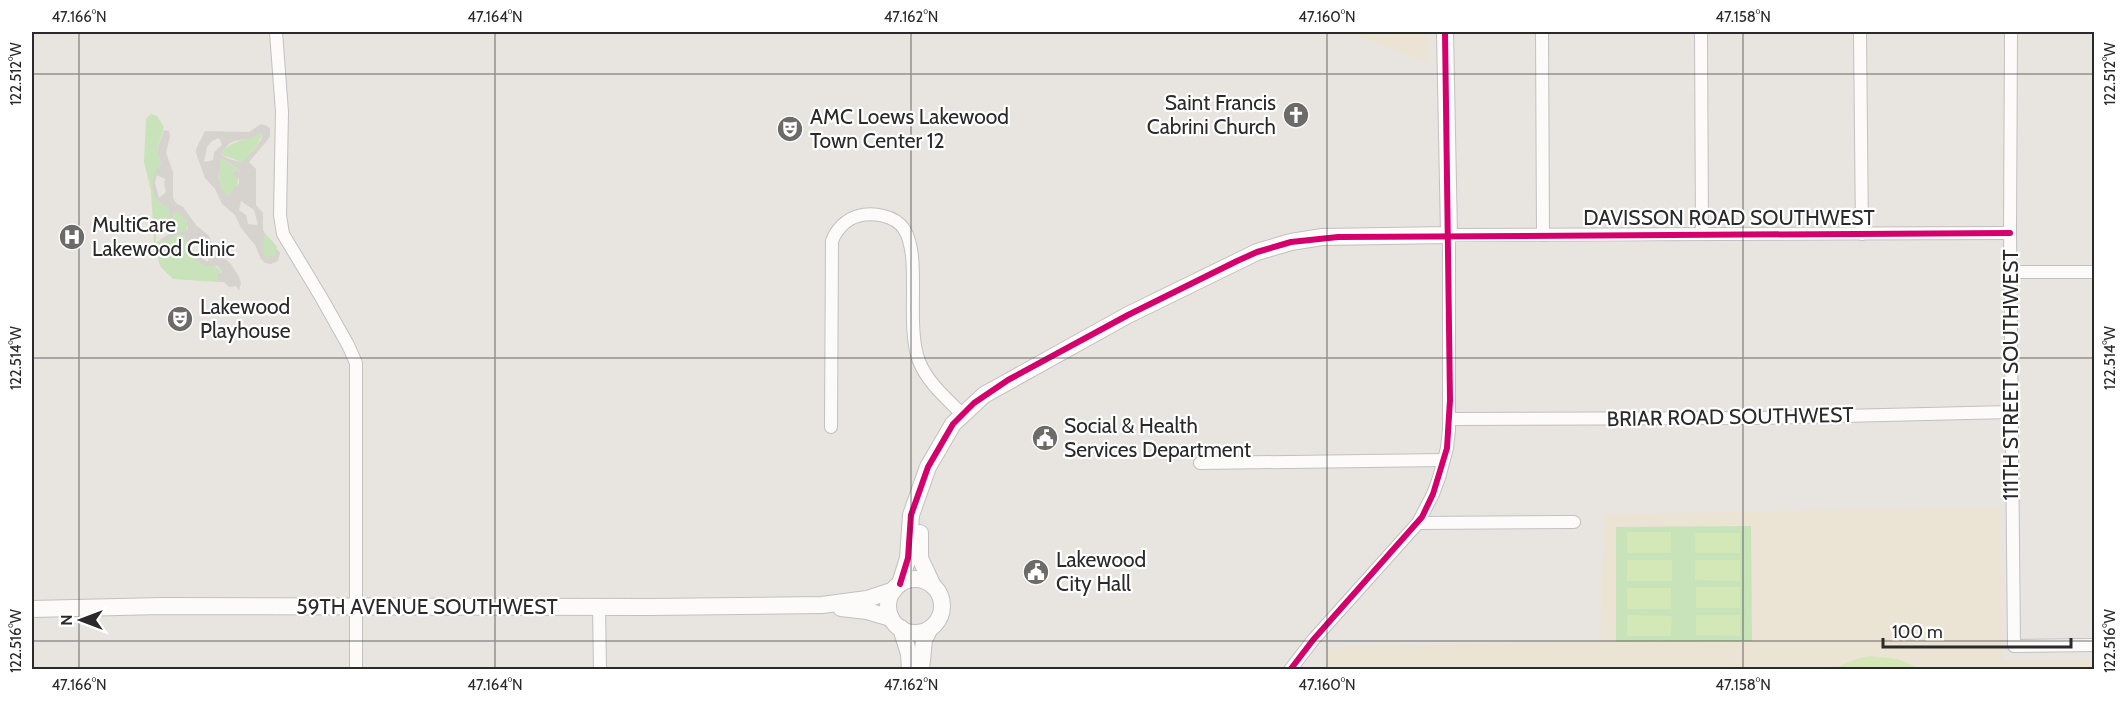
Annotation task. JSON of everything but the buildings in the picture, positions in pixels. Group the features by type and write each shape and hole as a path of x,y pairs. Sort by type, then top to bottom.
{"street":[{"path":"276,32 282,112 281,227 285,238 336,324 356,363 356,669"},
{"path":"1290,669 1313,640 1418,523 1433,494 1447,448 1449,236 1445,32"},
{"path":"1542,32 1543,235"},
{"path":"1701,32 1702,234"},
{"path":"1860,32 1862,234"},
{"name":"111TH STREET SOUTHWEST","path":"2011,32 2010,233 2014,646 2094,645"},
{"path":"831,427 832,241 836,232 849,220 863,215 890,218 904,229 912,265 913,338 919,362 931,382 962,414"},
{"name":"DAVISSON ROAD SOUTHWEST","path":"1449,236 2010,233"},
{"path":"910,669 909,654 889,604 908,558 911,515 928,467 944,438 962,414 984,395 1128,315 1257,252 1291,242 1322,237 1449,236"},
{"path":"2011,272 2094,272"},
{"name":"BRIAR ROAD SOUTHWEST","path":"1449,419 1768,417 2011,412"},
{"path":"1200,463 1444,460"},
{"path":"921,487 920,558 932,585 942,599 942,608 936,624 929,630 924,640 921,669"},
{"path":"1418,523 1574,522"},
{"path":"897,587 916,579 932,585"},
{"name":"59TH AVENUE SOUTHWEST","path":"32,609 162,606 822,605 867,599 897,587"},
{"name":"59TH AVENUE SOUTHWEST","path":"822,605 867,611 896,623"},
{"path":"599,607 600,669"},
{"path":"896,623 914,633 929,630"}],"shaded area":[{"path":"1090,32 1427,32 1427,62 1351,34 1090,34"},
{"path":"261,124 270,129 270,137 249,162 256,169 256,205 263,213 263,230 267,236 264,232 263,252 268,257 274,257 277,248 280,253 278,261 271,264 261,259 255,245 241,228 235,215 222,204 215,189 205,178 196,153 205,131 249,132","holes":["262,133 261,140 241,162 220,154 229,144","219,138 222,145 214,152 213,160 204,162 207,147","221,158 240,172 234,172 234,177 239,178 239,183 228,196 218,177","241,201 254,210 258,225 248,224 246,215 239,210"]},
{"path":"164,130 169,131 166,153 173,172 173,198 196,225 209,236 216,251 231,264 241,283 239,291 236,286 229,287 224,282 218,282 218,272 222,273 222,271 217,266 206,266 196,261 184,236 178,234 165,242 160,240 169,234 164,226 157,231 157,227 168,219 170,213 168,208 154,195 152,183 155,172 161,164 157,150","holes":["157,175 165,179 166,192 159,198 155,183","177,212 186,220 188,228 186,231 173,232 168,224","191,239 200,239 202,248 210,253 208,262 195,254"]},
{"path":"1999,507 2003,660 2094,660 2094,669 1326,670 1326,647 1600,641 1604,514"}],"green space":[{"path":"151,114 157,116 164,127 157,150 161,164 152,183 159,202 168,208 170,213 166,221 158,228 156,243 160,240 165,242 178,234 184,236 196,261 214,266 223,273 218,272 218,282 173,279 160,266 154,242 151,191 144,162 146,119"},
{"path":"262,133 254,149 241,162 220,154 235,143"},
{"path":"221,158 240,172 236,188 228,196 218,178"},
{"path":"177,212 186,220 186,231 173,232 168,224"},
{"path":"263,231 277,247 274,257 268,257 263,252"},
{"path":"1751,526 1752,641 1616,642 1616,527"},
{"path":"1627,532 1671,532 1671,553 1627,553"},
{"path":"1695,533 1740,533 1740,553 1695,553"},
{"path":"1627,560 1672,560 1672,581 1627,581"},
{"path":"1695,560 1740,560 1740,581 1695,580"},
{"path":"1696,587 1740,587 1740,608 1696,608"},
{"path":"1627,588 1671,588 1671,609 1627,609"},
{"path":"1627,615 1672,616 1671,636 1627,636"},
{"path":"1696,615 1740,615 1740,636 1696,635"},
{"path":"1870,656 1897,659 1921,669 1833,669 1856,659"}],"cycle path":[{"path":"1290,670 1313,640 1422,517 1433,494 1447,448 1450,400 1445,32"},
{"path":"900,584 908,558 911,515 928,467 953,424 974,403 1008,380 1128,315 1257,252 1291,242 1338,237 2010,233"}],"place":[{"name":"Saint Francis Cabrini Church","path":"1296,115"},
{"name":"AMC Loews Lakewood Town Center 12","path":"790,129"},
{"name":"MultiCare Lakewood Clinic","path":"72,237"},
{"name":"Lakewood Playhouse","path":"180,319"},
{"name":"Social & Health Services Department","path":"1045,438"},
{"name":"Lakewood City Hall","path":"1036,572"}]}
